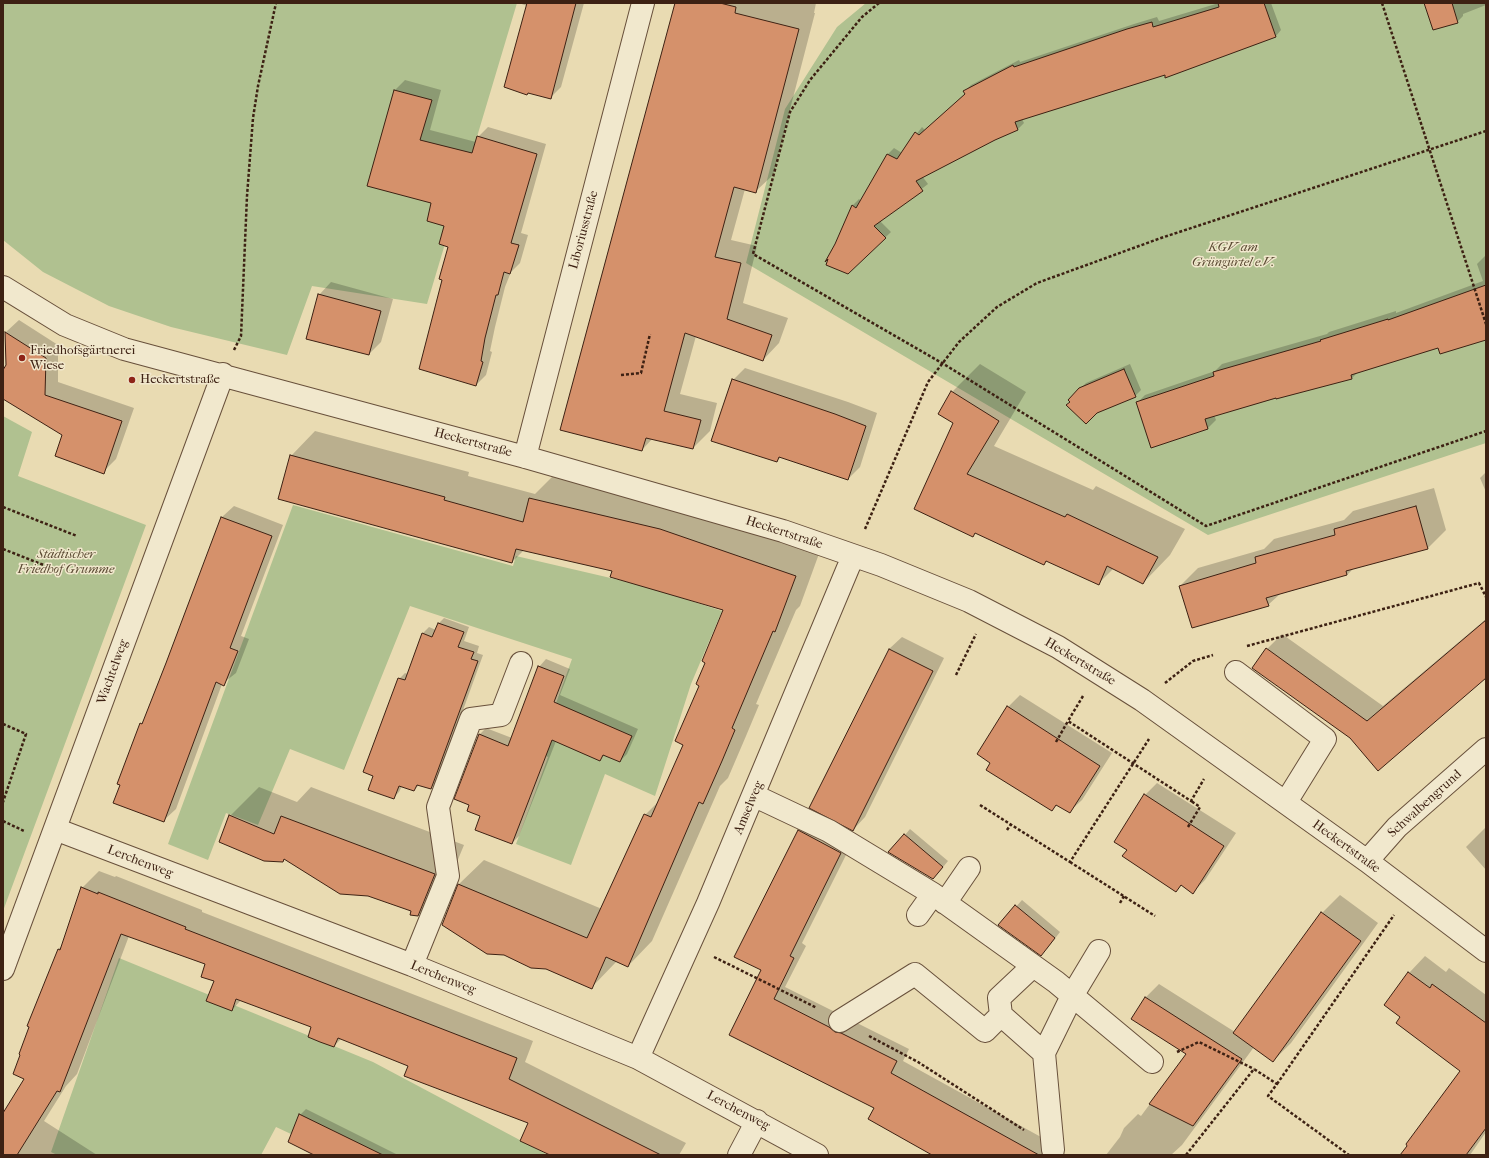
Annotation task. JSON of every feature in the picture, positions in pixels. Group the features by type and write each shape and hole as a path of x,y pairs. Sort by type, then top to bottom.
{"street":[{"name":"Liboriusstraße","path":"525,457 643,3"},
{"name":"Heckertstraße","path":"3,287 65,325 113,344 525,457 783,531 962,598 1058,647 1142,700 1367,861 1486,951"},
{"name":"Wachtelweg","path":"3,969 223,374"},
{"name":"Amselweg","path":"638,1058 708,903 754,796 853,556"},
{"path":"412,965 448,876 438,807 471,719 501,715 521,663"},
{"path":"1236,672 1325,739 1286,802"},
{"name":"Schwalbengrund","path":"1367,861 1397,827 1486,749"},
{"path":"754,796 829,831 939,899 1033,966 1152,1062"},
{"name":"Lerchenweg","path":"55,829 412,965 638,1058 757,1121 817,1155"},
{"path":"918,915 939,899 969,868"},
{"path":"1053,1150 1044,1053 1072,996 1099,951"},
{"path":"1033,966 999,998 1001,1015 1044,1053"},
{"path":"840,1021 915,974 985,1031 1001,1015"},
{"path":"739,1155 757,1121"}],"path":[{"path":"223,374 241,336 247,196 253,118 258,86 276,3"},
{"path":"879,3 862,17 810,80 790,112 753,254 942,363 1206,526 1486,432"},
{"path":"1382,3 1486,324"},
{"path":"853,556 928,382 958,342 997,307 1037,283 1161,238 1430,148 1486,131"},
{"path":"621,375 641,373 650,334"},
{"path":"3,507 77,536"},
{"path":"3,549 59,571"},
{"path":"1246,646 1479,583 1486,597"},
{"path":"956,675 987,610"},
{"path":"1142,700 1193,661 1215,654"},
{"path":"1056,742 1098,672"},
{"path":"1070,862 1164,716"},
{"path":"1068,721 1200,807 1188,827"},
{"path":"3,724 26,734 3,802"},
{"path":"1191,801 1219,755"},
{"path":"980,804 1155,916"},
{"path":"1007,830 1011,824"},
{"path":"1349,1155 1268,1096 1409,894"},
{"path":"1120,903 1124,896"},
{"path":"689,944 918,1062 1053,1150"},
{"path":"1152,1062 1199,1042 1254,1069 1277,1084"},
{"path":"1186,1155 1254,1069"}],"green space":[{"path":"3,3 517,3 427,304 312,286 287,355 171,327 109,306 43,272 3,240"},
{"name":"KGV am Grüngürtel e.V.","path":"866,3 1486,3 1486,443 1208,535 746,263 785,109 837,27"},
{"name":"Städtischer Friedhof Grumme","path":"3,416 32,432 18,476 146,525 3,911"},
{"path":"293,505 513,566 516,556 645,586 722,611 691,684 655,796 605,774 571,865 516,844 548,757 538,753 572,659 410,606 344,770 290,749 258,825 226,813 208,860 168,844"},
{"path":"119,958 373,1062 548,1155 336,1155 276,1127 261,1155 57,1155 51,1152"}],"building":[{"path":"527,3 576,3 551,99 528,93 527,95 504,87"},
{"path":"675,3 720,3 736,7 735,13 799,29 756,193 734,187 715,257 741,263 727,319 772,335 763,361 685,333 664,411 701,420 693,449 646,438 642,451 560,430"},
{"path":"1218,3 1264,3 1276,37 1165,78 1165,75 1015,122 1018,130 995,140 916,181 923,191 874,226 886,238 848,274 826,265 828,259 825,262 835,244 852,205 856,208 887,154 897,159 915,132 919,135 965,94 963,91 1013,65 1014,67 1152,22 1153,27 1219,7"},
{"path":"1424,3 1452,3 1458,23 1433,30"},
{"path":"394,90 432,100 420,140 472,153 477,136 537,154 511,243 519,245 510,274 504,272 498,295 496,295 485,338 481,361 483,362 476,386 419,369 442,280 439,279 448,247 439,244 444,226 427,221 431,203 367,186"},
{"path":"1486,285 1486,340 1440,354 1438,348 1351,375 1352,379 1276,398 1205,419 1208,429 1151,448 1136,402 1214,376 1213,372 1388,320"},
{"path":"318,294 381,311 369,355 306,339"},
{"path":"5,332 46,358 45,395 122,421 104,474 55,456 62,435 3,399 3,370 6,365"},
{"path":"1124,369 1136,397 1097,413 1086,424 1066,405 1070,402 1068,400 1079,388"},
{"path":"732,379 866,426 848,480 779,457 777,462 711,441"},
{"path":"951,391 999,421 967,474 1065,517 1067,514 1158,557 1143,584 1107,566 1099,585 1046,561 1044,565 975,533 973,537 914,509 953,423 938,414"},
{"path":"290,455 445,497 444,500 523,522 529,498 660,529 796,576 775,632 773,631 732,728 735,730 722,761 703,804 699,802 628,967 606,957 592,989 546,969 531,968 504,955 487,954 442,925 458,884 587,938 644,814 651,817 683,745 675,741 699,686 696,684 705,663 702,661 723,610 610,577 612,571 516,549 512,563 278,499"},
{"path":"1416,506 1428,549 1346,571 1347,575 1266,598 1269,606 1192,628 1179,586 1256,563 1255,557 1335,535 1334,529"},
{"path":"221,517 272,536 230,648 238,651 224,686 216,682 164,822 113,803 120,785 117,784 140,723 142,724 166,663"},
{"path":"1486,620 1486,678 1378,771 1350,738 1252,668 1266,648 1367,721"},
{"path":"438,623 464,632 458,647 474,652 471,659 478,661 431,789 417,785 414,791 399,786 394,799 368,790 373,776 363,772 398,678 405,680 422,633 432,637"},
{"path":"889,649 933,671 853,831 809,808"},
{"path":"538,666 564,676 554,702 632,736 620,762 603,755 600,761 552,740 512,844 475,830 480,816 467,811 469,805 454,799 479,734 508,746"},
{"path":"1007,706 1100,766 1070,813 1056,805 1052,811 986,770 990,763 977,754"},
{"path":"1144,794 1224,846 1193,894 1181,885 1176,892 1122,856 1127,850 1114,842"},
{"path":"229,815 274,834 281,816 435,874 418,916 410,915 411,911 368,896 340,894 284,859 283,862 264,861 219,842"},
{"path":"798,830 841,853 790,956 794,958 774,999 829,1027 835,1032 841,1033 897,1061 891,1073 1039,1155 932,1155 868,1119 874,1108 729,1035 761,970 734,957"},
{"path":"904,834 943,867 933,879 888,852"},
{"path":"81,887 98,894 98,892 186,927 185,929 517,1058 509,1079 661,1155 550,1155 520,1141 528,1123 404,1076 408,1066 338,1038 334,1047 320,1042 308,1037 311,1027 236,999 232,1011 206,1001 214,981 201,977 205,964 121,934 60,1092 57,1091 17,1155 3,1155 3,1113 24,1079 13,1074 29,1027 27,1026 58,949 60,950"},
{"path":"1015,905 1055,938 1041,956 998,925"},
{"path":"1321,912 1361,941 1273,1062 1233,1033"},
{"path":"1408,972 1430,988 1432,984 1486,1023 1486,1128 1466,1155 1400,1155 1407,1146 1406,1144 1460,1071 1396,1023 1400,1017 1384,1005"},
{"path":"1145,997 1242,1059 1193,1126 1149,1104 1186,1054 1131,1019"},
{"path":"299,1114 383,1155 314,1155 288,1142"}],"place":[{"name":"Friedhofsgärtnerei Wiese","path":"22,358"},
{"name":"Heckertstraße","path":"132,380"}]}
